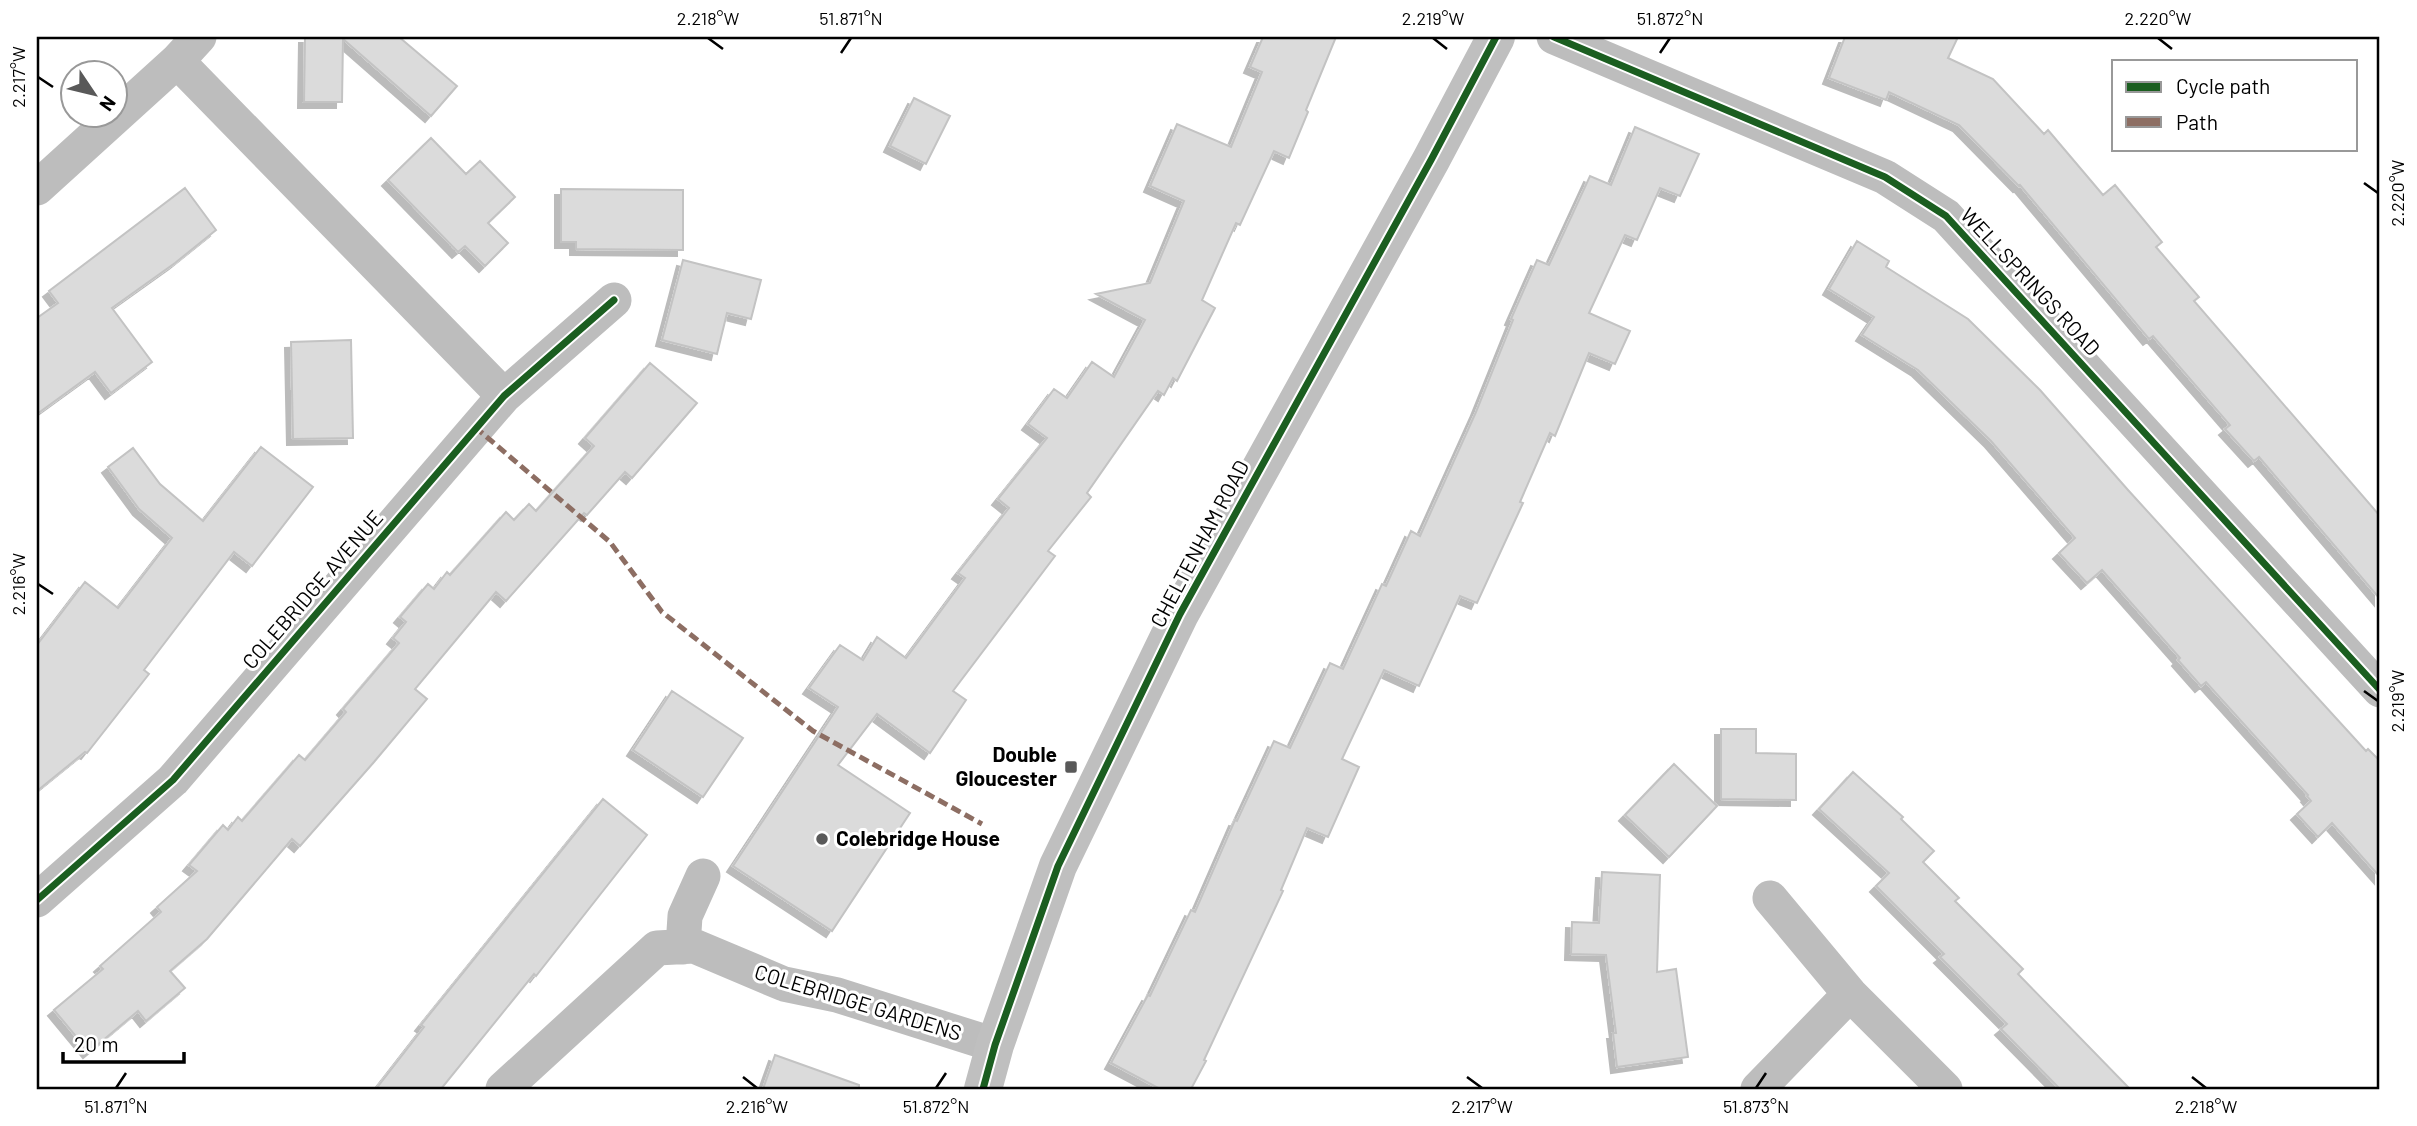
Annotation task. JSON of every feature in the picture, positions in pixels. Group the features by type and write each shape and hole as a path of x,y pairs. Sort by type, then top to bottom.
{"main road":[{"name":"CHELTENHAM ROAD","path":"983,1089 995,1045 1058,866 1180,614 1425,172 1496,37"}],"street":[{"name":"WELLSPRINGS ROAD","path":"1554,37 1885,177 1945,216 2380,690"},
{"path":"37,188 188,49 504,396"},
{"name":"COLEBRIDGE AVENUE","path":"37,900 173,780 504,396 614,300"},
{"path":"682,947 685,916 703,876"},
{"path":"1770,898 1850,994 1945,1089"},
{"name":"COLEBRIDGE GARDENS","path":"503,1089 657,948 694,946 784,984 837,995 995,1045"},
{"path":"1758,1089 1850,994"}],"building":[{"path":"305,37 399,37 457,86 431,116 343,39 342,102 304,102"},
{"path":"1263,37 1336,37 1289,158 1274,151 1240,225 1236,223 1202,300 1215,308 1177,381 1173,378 1164,395 1158,391 1087,493 1091,497 1048,551 1055,556 953,691 966,700 930,753 877,714 838,765 910,813 832,931 733,866 838,707 809,688 840,645 863,660 877,637 906,658 965,578 958,573 1009,508 998,499 1047,438 1028,424 1054,389 1067,398 1092,362 1114,377 1145,320 1096,294 1150,283 1184,201 1150,186 1177,124 1231,147 1262,72 1250,67"},
{"path":"1845,37 1958,37 1948,58 1993,79 2044,134 2048,130 2103,195 2115,185 2162,242 2156,247 2199,297 2194,301 2380,516 2380,599 2259,457 2254,461 2225,429 2230,425 2153,336 2149,339 2020,185 1959,125 1889,92 1886,100 1829,78"},
{"path":"914,98 950,116 926,164 890,146"},
{"path":"1635,127 1699,154 1680,196 1660,188 1637,240 1625,235 1589,313 1630,331 1615,364 1589,353 1555,436 1550,433 1520,502 1523,503 1477,603 1460,596 1419,686 1384,670 1342,759 1359,767 1328,837 1307,828 1281,890 1283,891 1191,1089 1160,1089 1111,1063 1148,995 1150,996 1191,910 1195,912 1235,820 1237,821 1274,741 1290,748 1330,663 1343,669 1382,584 1386,586 1411,531 1420,536 1476,412 1513,320 1511,319 1537,260 1549,265 1590,176 1611,185"},
{"path":"431,138 466,174 480,161 515,197 488,223 508,243 485,266 465,246 458,252 388,180"},
{"path":"185,188 216,230 112,308 152,362 111,393 95,372 37,414 37,318 58,303 49,291"},
{"path":"561,189 683,190 683,250 576,249 576,242 561,242"},
{"path":"1857,241 1889,261 1886,267 1968,319 2040,390 2366,751 2368,749 2380,761 2380,877 2332,823 2318,837 2297,814 2311,801 2308,795 2206,682 2201,686 2178,660 2180,658 2102,570 2087,583 2059,553 2075,538 1991,441 1918,370 1862,335 1874,317 1829,289"},
{"path":"683,260 761,280 751,319 727,313 717,354 662,340"},
{"path":"351,340 353,438 293,439 291,342"},
{"path":"650,363 697,403 632,478 625,472 587,515 584,513 506,601 496,592 415,689 427,699 374,762 300,846 292,839 207,939 170,971 185,988 146,1021 138,1011 89,1052 54,1010 103,969 100,966 161,912 157,907 197,871 189,865 223,825 228,830 238,817 242,821 299,755 305,760 346,712 343,709 399,643 393,638 406,622 400,617 428,584 434,589 447,572 450,575 506,512 514,520 529,504 536,511 594,446 585,438"},
{"path":"261,447 313,487 252,566 234,552 144,670 149,674 87,753 37,791 37,645 85,582 118,608 172,538 139,509 108,467 133,448 160,484 203,521"},
{"path":"672,691 743,738 703,797 633,750"},
{"path":"1721,729 1756,729 1756,753 1796,754 1796,800 1721,799"},
{"path":"1674,764 1717,806 1669,857 1625,815"},
{"path":"1853,772 1903,817 1901,819 1934,851 1923,862 1959,898 1955,901 2023,969 2018,974 2130,1089 2060,1089 2001,1029 2007,1024 1940,957 1944,954 1876,886 1889,873 1819,809"},
{"path":"603,799 647,835 536,976 534,974 441,1089 376,1089 424,1027 421,1025"},
{"path":"1602,872 1660,875 1657,972 1676,969 1688,1057 1617,1067 1613,1033 1616,1033 1606,955 1571,954 1572,922 1599,923"},
{"path":"775,1055 859,1085 859,1089 763,1089"}],"marked path":[{"path":"475,427 610,542 662,612 813,731 982,824"}],"cycle path":[{"path":"983,1089 995,1045 1058,866 1180,614 1496,37"},
{"path":"1554,37 1885,177 1946,216 2380,690"},
{"path":"37,900 173,780 504,396 614,300"}],"place":[{"name":"Double Gloucester","path":"1071,767"},
{"name":"Colebridge House","path":"822,839"}]}
